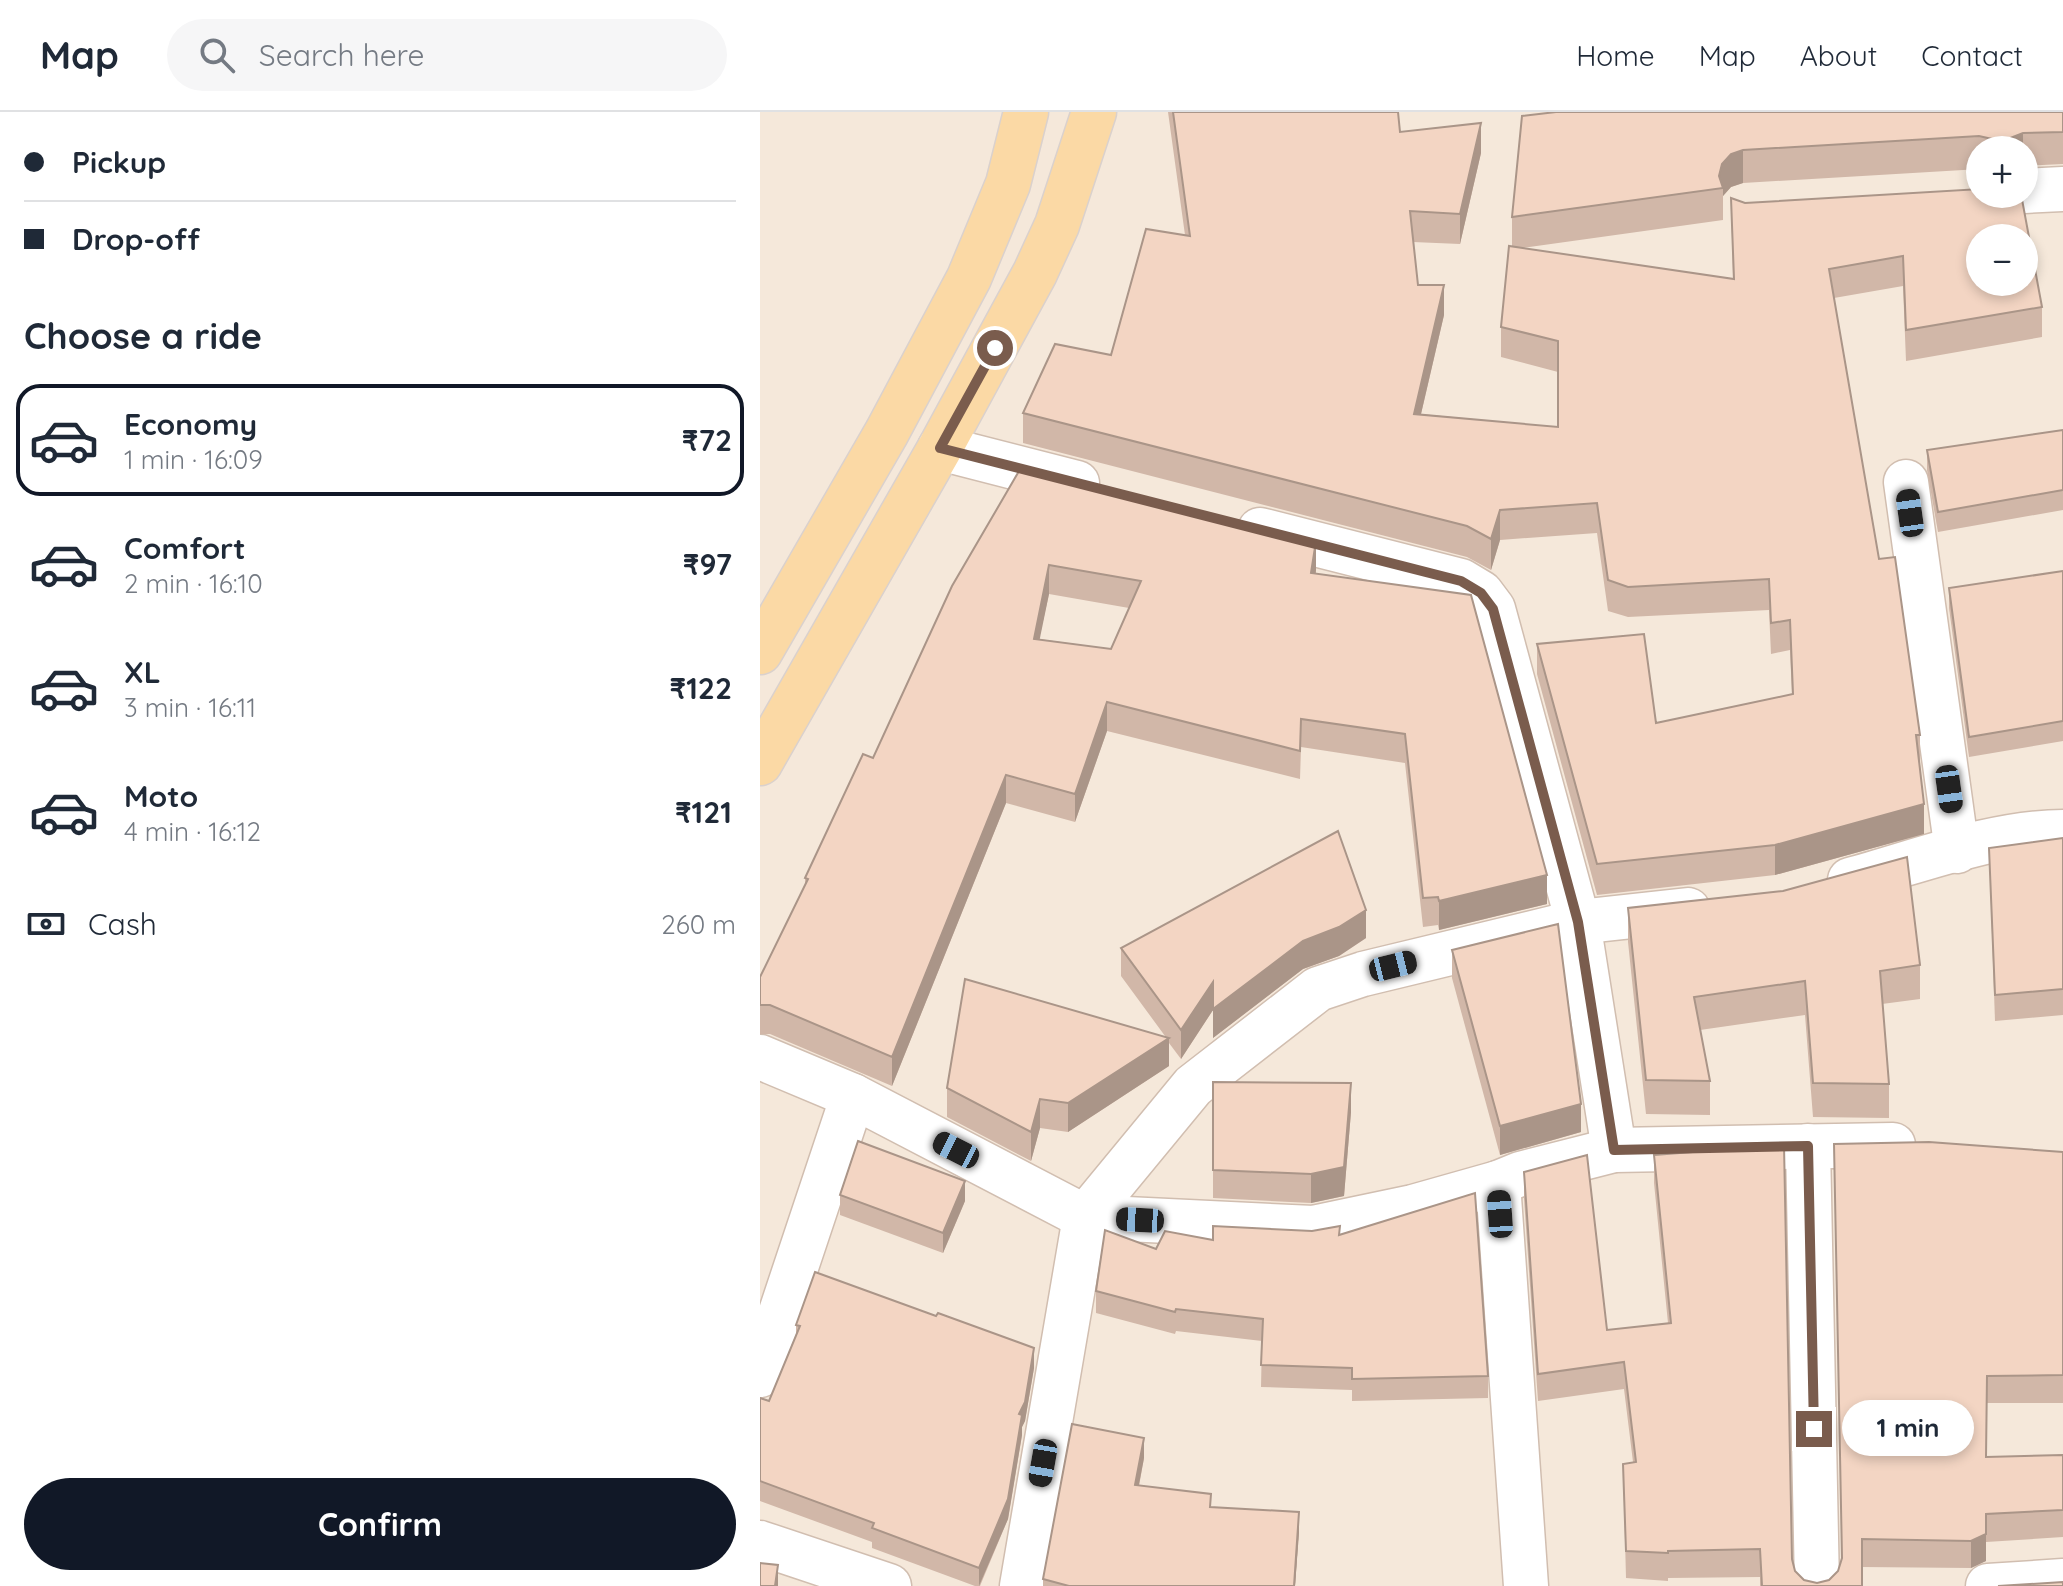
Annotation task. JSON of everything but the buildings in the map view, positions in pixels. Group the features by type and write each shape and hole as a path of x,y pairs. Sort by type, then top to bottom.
{"main road":[{"path":"760,652 887,432 969,278 1008,184 1026,112"},
{"path":"760,763 940,448 1035,273 1100,113"}],"street":[{"path":"2038,190 2063,189"},
{"path":"940,448 1109,491"},
{"path":"1906,482 1957,851"},
{"path":"1216,518 1461,581 1481,593 1493,609 1578,922 1614,1150"},
{"path":"1810,892 1957,851 2039,832 2063,832"},
{"path":"1022,1586 1085,1217 1193,1086 1318,989 1363,974 1578,922 1733,905"},
{"path":"760,1057 853,1096 1085,1217 1313,1228 1413,1207 1520,1174 1614,1150 1930,1145"},
{"path":"760,1375 853,1096"},
{"path":"1808,1146 1817,1586"},
{"path":"1498,1183 1526,1586"},
{"path":"760,1543 889,1586"},
{"path":"1988,1586 2063,1581"}],"shaded area":[{"path":"760,112 2063,112 2063,1586 760,1586"}],"route":[{"path":"995,348 940,448 1461,581 1481,593 1493,609 1578,922 1614,1150 1808,1146 1814,1429"}]}
